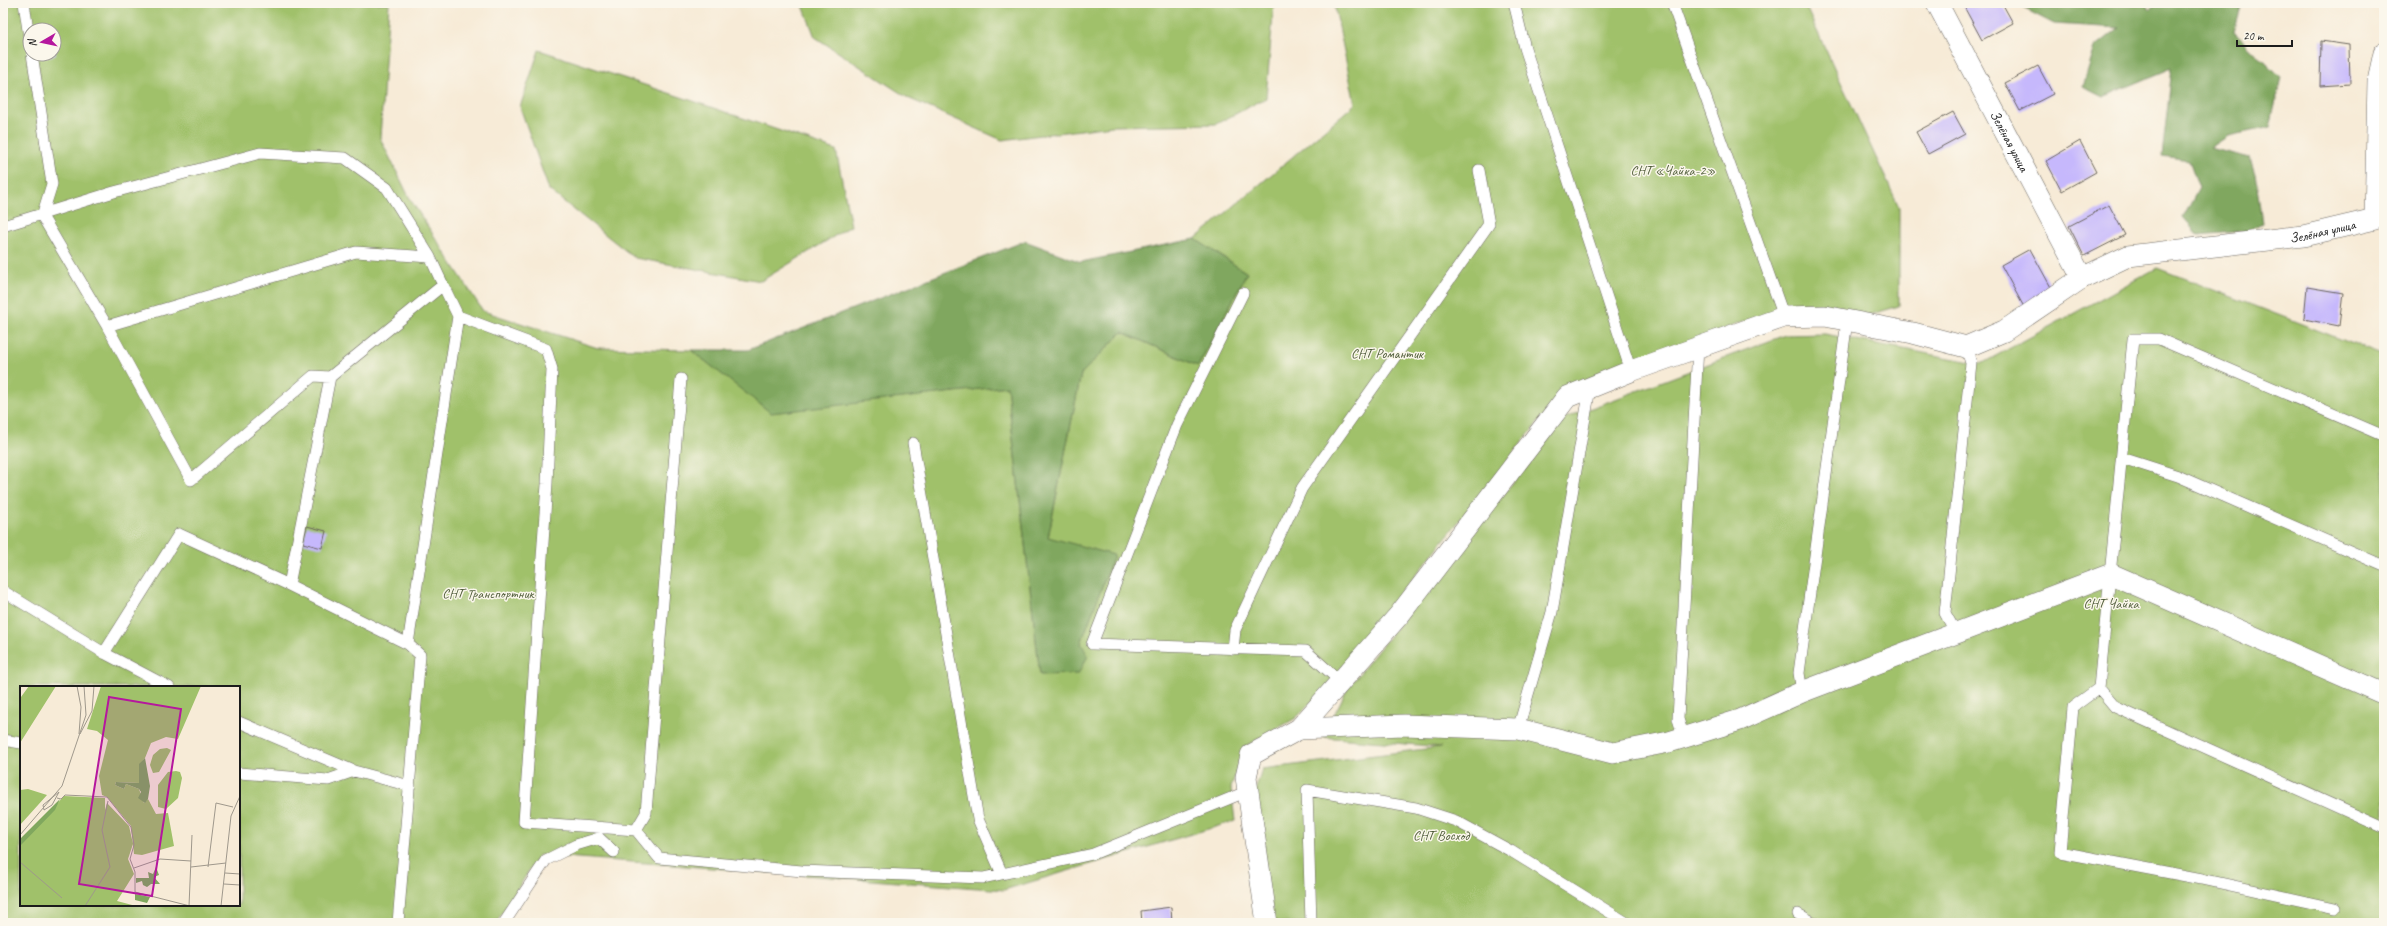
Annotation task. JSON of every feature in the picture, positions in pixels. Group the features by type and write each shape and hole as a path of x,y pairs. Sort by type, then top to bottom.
{"street":[{"name":"Зелёная улица","path":"1937,3 2082,278"},
{"name":"Зелёная улица","path":"1966,347 2004,332 2082,278 2128,256 2303,236 2380,220 2378,80 2384,53"},
{"path":"1267,923 1246,777 1251,755 1299,728 1340,682 1400,614 1567,397 1631,371 1784,317 1825,316 1913,333 1966,347"},
{"path":"1299,728 1404,725 1518,729 1613,752 1684,738 1740,720 1802,692 2111,574 2384,694"}],"lane":[{"path":"24,3 27,22"},
{"path":"1514,3 1525,48 1631,371"},
{"path":"1672,3 1784,317"},
{"path":"33,62 52,184 42,216 108,326 192,480 313,376 330,377"},
{"path":"3,226 42,216 114,192 260,153 345,158 387,188 430,258 458,316 408,644"},
{"path":"1233,649 1235,630 1302,488 1489,224 1479,170"},
{"path":"108,326 356,252 430,258"},
{"path":"289,585 330,377 443,285"},
{"path":"1243,293 1177,425 1092,644 1306,651 1340,682"},
{"path":"458,316 546,349 552,369 547,484 524,822 636,830 659,858 802,871 983,878 1093,854 1248,791"},
{"path":"1802,692 1799,672 1847,321"},
{"path":"2384,436 2159,339 2133,339 2099,688 2115,707 2384,828"},
{"path":"1684,738 1678,719 1698,347"},
{"path":"1956,634 1945,613 1971,363 1966,347"},
{"path":"636,830 646,813 681,379"},
{"path":"1518,729 1552,612 1590,388"},
{"path":"913,443 978,819 1002,874"},
{"path":"2122,458 2178,476 2384,566"},
{"path":"104,653 179,534 289,585 408,644 420,655 398,923"},
{"path":"3,591 104,653 167,686"},
{"path":"2099,688 2074,707 2060,852 2202,879 2335,908"},
{"path":"240,722 354,771 410,786"},
{"path":"3,740 20,743"},
{"path":"240,773 328,780 354,771"},
{"path":"1311,923 1308,790 1416,808 1456,821 1511,851 1627,923"},
{"path":"504,923 546,860 576,845 599,838 614,852"},
{"path":"1798,914 1815,923"}],"green space":[{"name":"СНТ Транспортник","path":"3,3 389,3 380,138 410,199 483,311 598,348 691,350 771,412 1007,386 1040,675 1081,643 1113,556 1048,538 1081,374 1122,332 1198,366 1247,273 1195,239 1355,104 1334,3 1804,3 1899,207 1899,306 1862,317 1800,306 1748,320 1565,389 1325,688 1296,718 1244,747 1231,788 1235,821 1004,890 539,855 496,923 3,923"},
{"path":"802,3 1274,3 1266,98 1216,124 1112,126 1002,140 908,98 815,37"},
{"path":"2023,3 2145,3 2150,9 2159,3 2242,3 2234,32 2281,78 2270,127 2228,136 2210,148 2250,158 2255,174 2262,223 2247,231 2198,235 2183,218 2199,188 2189,160 2162,156 2172,68 2103,97 2083,87 2095,47 2119,28 2054,24 2019,6"},
{"path":"539,50 836,150 851,226 761,281 635,258 549,190 520,107"},
{"path":"1195,239 1247,273 1198,366 1122,332 1081,374 1048,537 1114,555 1081,643 1088,656 1078,674 1040,675 1007,386 771,413 691,350 748,350 1025,241 1081,262"},
{"name":"СНТ Чайка","path":"2157,268 2384,356 2384,923 1270,923 1255,791 1262,769 1441,747 1323,737 1347,689 1565,418 1785,335 1825,334 1981,364"}],"building":[{"path":"1962,3 2002,3 2013,23 1982,40"},
{"path":"2321,41 2349,45 2350,84 2320,86"},
{"path":"2038,66 2053,94 2020,111 2005,83"},
{"path":"1953,112 1965,134 1928,154 1916,132"},
{"path":"2080,141 2096,172 2062,191 2046,161"},
{"path":"2109,205 2125,235 2084,256 2069,226"},
{"path":"2030,249 2053,291 2024,307 2001,265"},
{"path":"2307,287 2343,293 2339,326 2304,319"},
{"path":"307,526 326,531 322,548 303,543"},
{"path":"1171,907 1172,923 1142,923 1141,911"}],"park label":[{"name":"СНТ «Чайка-2»","path":"1673,170"},
{"name":"СНТ Романтик","path":"1387,353"},
{"name":"СНТ Восход","path":"1441,835"}]}
